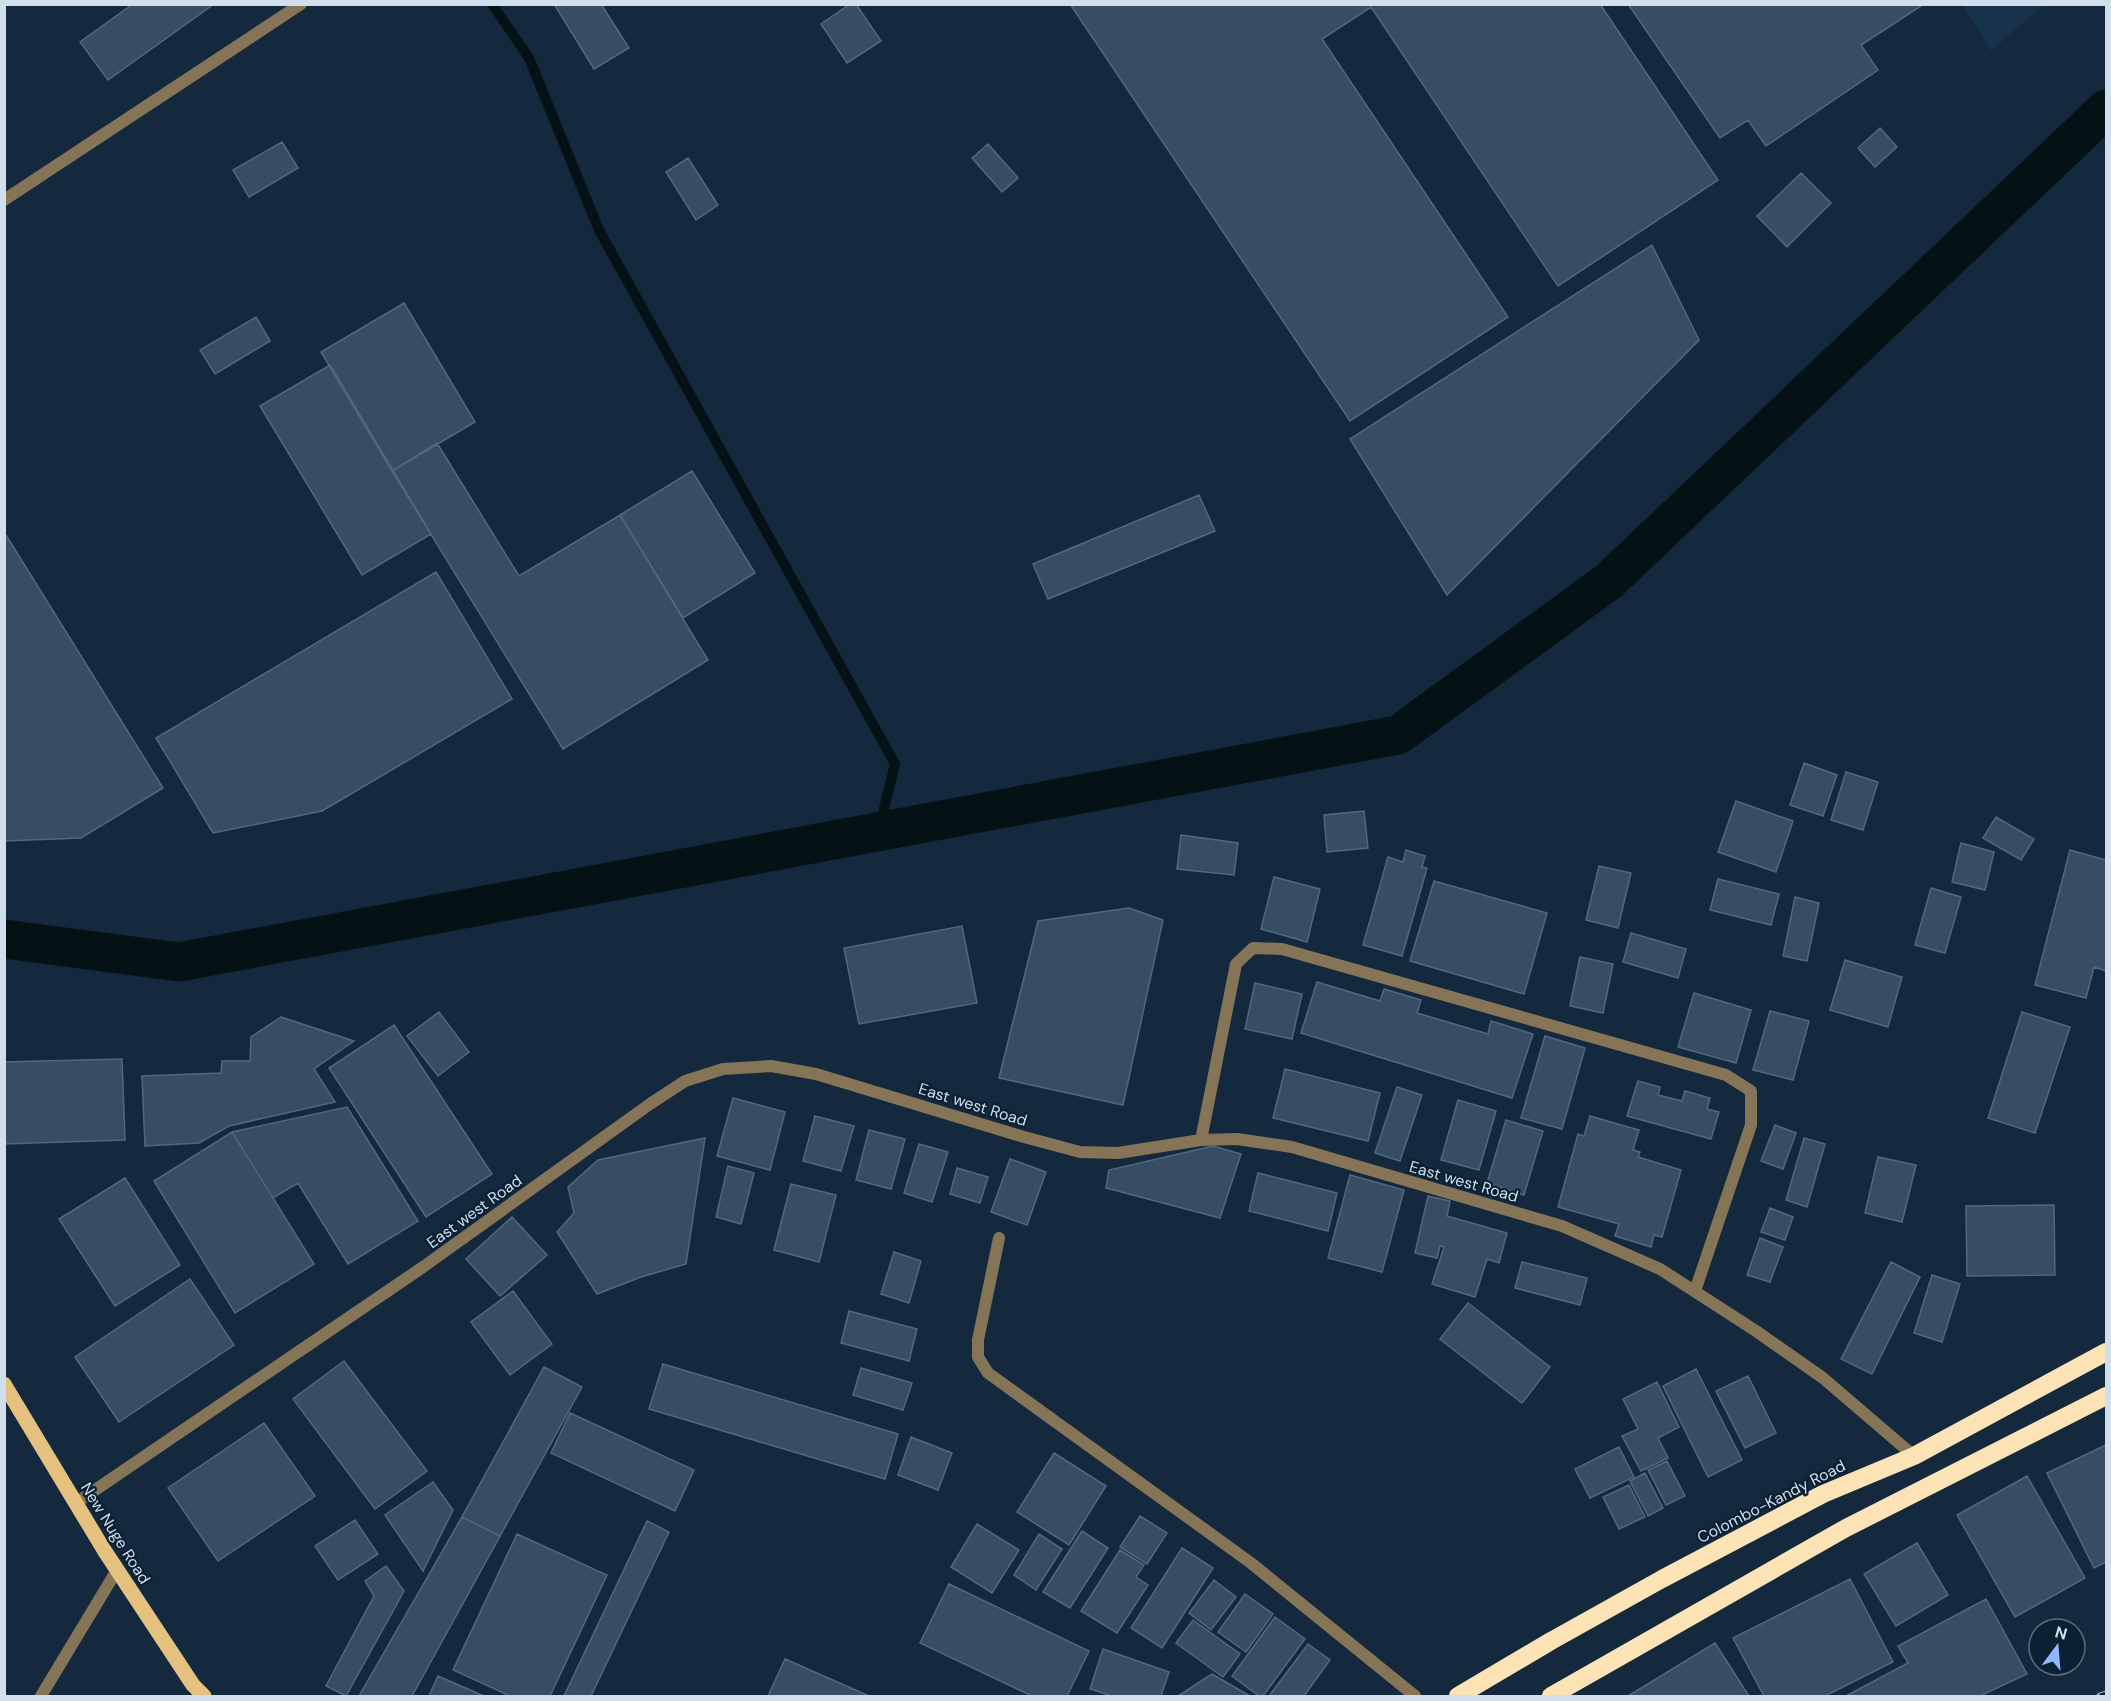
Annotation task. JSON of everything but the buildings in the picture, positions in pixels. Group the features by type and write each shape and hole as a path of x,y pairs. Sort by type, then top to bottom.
{"highway":[{"name":"Colombo-Kandy Road","path":"1458,1696 1662,1579 1823,1494 1914,1456 2106,1353"},
{"path":"1551,1696 1846,1528 2106,1396"}],"main road":[{"name":"New Nuge Road","path":"4,1384 117,1570 193,1684 204,1696"}],"street":[{"path":"4,200 301,4"},
{"path":"1202,1140 1236,964 1253,948 1282,949 1726,1075 1751,1091 1751,1125 1695,1291"},
{"name":"East west Road","path":"76,1503 423,1268 685,1081 723,1069 771,1065 816,1074 1080,1152 1118,1153 1202,1140 1237,1139 1292,1147 1562,1226 1660,1269 1695,1291 1823,1378 1914,1456"},
{"path":"999,1238 978,1340 978,1357 988,1373 1251,1563 1415,1696"},
{"path":"41,1696 117,1570"}],"shaded area":[{"path":"1963,5 2043,5 1991,51"}],"waterway":[{"path":"492,4 529,58 599,230 895,764 878,833"},
{"path":"4,939 179,962 1398,735 1609,581 2106,109"}],"railway":[{"path":"2100,1696 2106,1694"}]}
